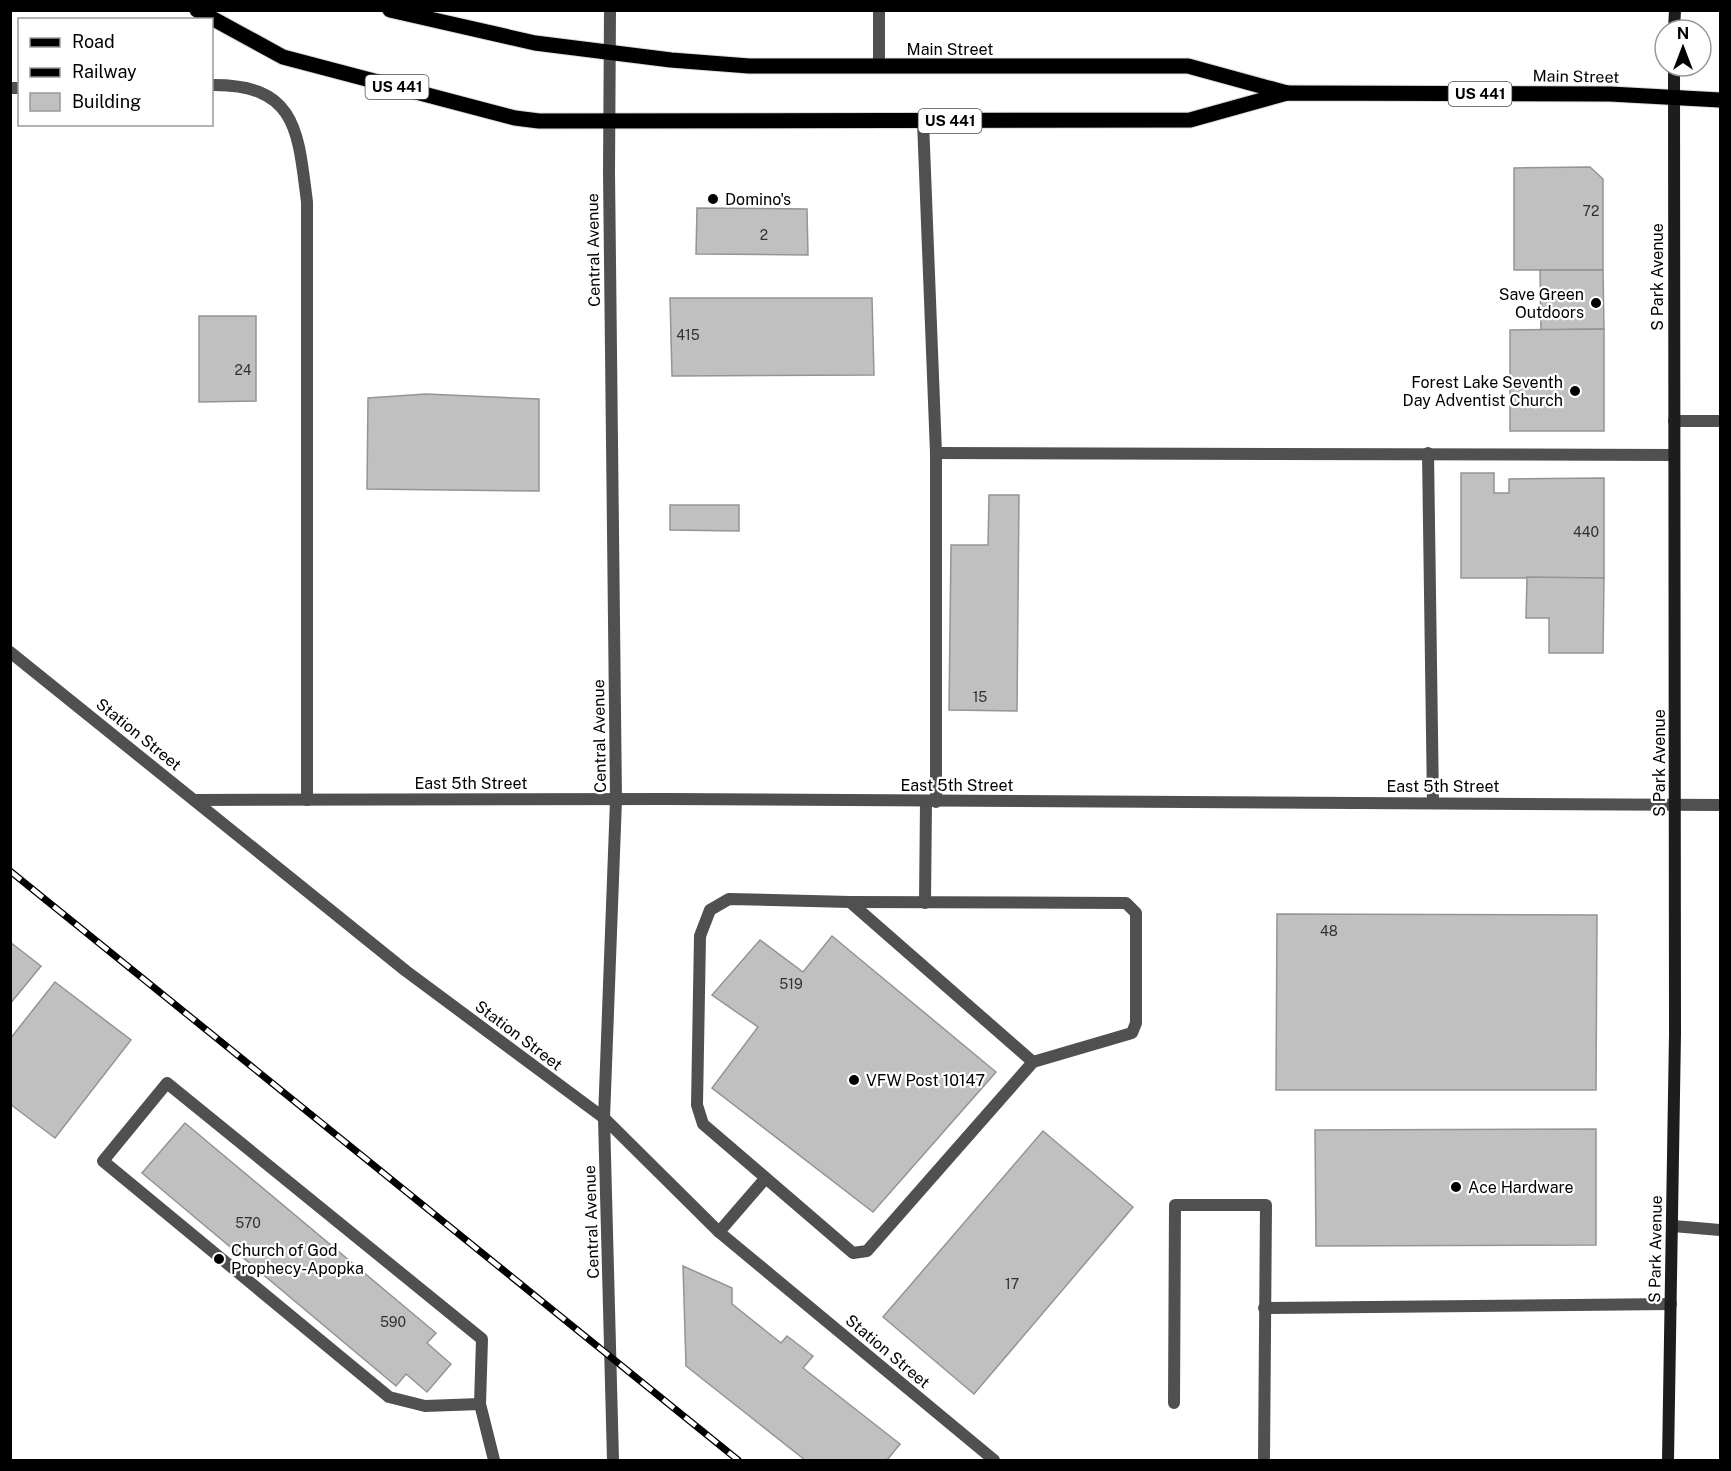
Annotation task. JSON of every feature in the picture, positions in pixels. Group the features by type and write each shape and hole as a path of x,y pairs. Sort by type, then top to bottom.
{"main road":[{"name":"US 441","path":"197,10 212,18"},
{"name":"US 441","path":"390,10 517,39 610,53"},
{"name":"US 441","path":"213,19 283,57 515,118 540,121 609,121"},
{"name":"Main Street","path":"610,53 748,66 1188,66 1287,93 1598,94 1720,100"},
{"name":"S Park Avenue","path":"1668,1461 1673,1226 1676,804 1674,78"},
{"name":"Main Street","path":"609,121 1190,120 1287,93"}],"street":[{"name":"Central Avenue","path":"610,10 609,121 616,800 604,1118 613,1461"},
{"path":"879,10 879,67"},
{"path":"213,85 259,92 276,101 287,112 295,128 307,202 307,800"},
{"path":"923,121 936,453 931,802 925,903"},
{"path":"1674,422 1720,422"},
{"path":"936,453 1674,455"},
{"path":"1428,453 1433,803"},
{"name":"Station Street","path":"10,652 406,971 604,1118 719,1232 994,1461"},
{"name":"East 5th Street","path":"194,800 1720,805"},
{"path":"729,899 925,903 1126,903 1136,913 1136,1023 1132,1033 1033,1062 867,1251 852,1253 764,1180 703,1124 697,1105 700,936 710,910 729,899"},
{"path":"850,903 1033,1062"},
{"path":"480,1404 425,1406 389,1397 103,1161 167,1083 482,1339 480,1404 494,1461"},
{"path":"719,1232 764,1180"},
{"path":"1174,1403 1175,1205 1266,1205 1264,1461"},
{"path":"1673,1226 1720,1230"},
{"path":"1264,1308 1671,1305"}],"building":[{"path":"1590,167 1603,179 1603,270 1514,270 1514,168"},
{"path":"697,208 807,209 808,255 696,254"},
{"path":"1540,270 1603,270 1604,329 1541,330"},
{"path":"670,298 872,298 874,375 672,376"},
{"path":"199,316 256,316 256,401 199,402"},
{"path":"1604,329 1604,431 1510,431 1510,330"},
{"path":"426,394 539,399 539,491 367,489 368,398"},
{"path":"1461,473 1494,473 1494,493 1509,493 1509,479 1604,478 1604,578 1461,578"},
{"path":"989,495 1019,495 1017,711 949,710 951,545 988,545"},
{"path":"670,505 739,505 739,531 670,530"},
{"path":"1527,577 1604,578 1603,653 1549,653 1549,618 1526,618"},
{"path":"1277,914 1597,915 1596,1090 1276,1090"},
{"name":"VFW Post 10147","path":"832,936 996,1072 873,1212 712,1088 758,1027 712,995 760,940 803,972"},
{"path":"10,942 41,966 10,1004"},
{"path":"55,982 131,1040 55,1138 10,1104 10,1039"},
{"path":"185,1123 436,1333 427,1343 451,1364 427,1392 406,1374 396,1386 142,1173"},
{"name":"Ace Hardware","path":"1596,1129 1596,1245 1316,1246 1315,1130"},
{"path":"1043,1131 1133,1207 974,1394 883,1317"},
{"path":"683,1266 732,1288 732,1304 781,1343 787,1336 813,1356 803,1368 900,1444 887,1460 805,1460 686,1366"}],"railway":[{"path":"10,871 738,1460"}],"place":[{"name":"Domino's","path":"713,199"},
{"name":"Save Green Outdoors","path":"1596,303"},
{"name":"Forest Lake Seventh Day Adventist Church","path":"1575,391"},
{"name":"VFW Post 10147","path":"854,1080"},
{"name":"Ace Hardware","path":"1456,1187"},
{"name":"Church of God Prophecy-Apopka","path":"219,1259"}]}
